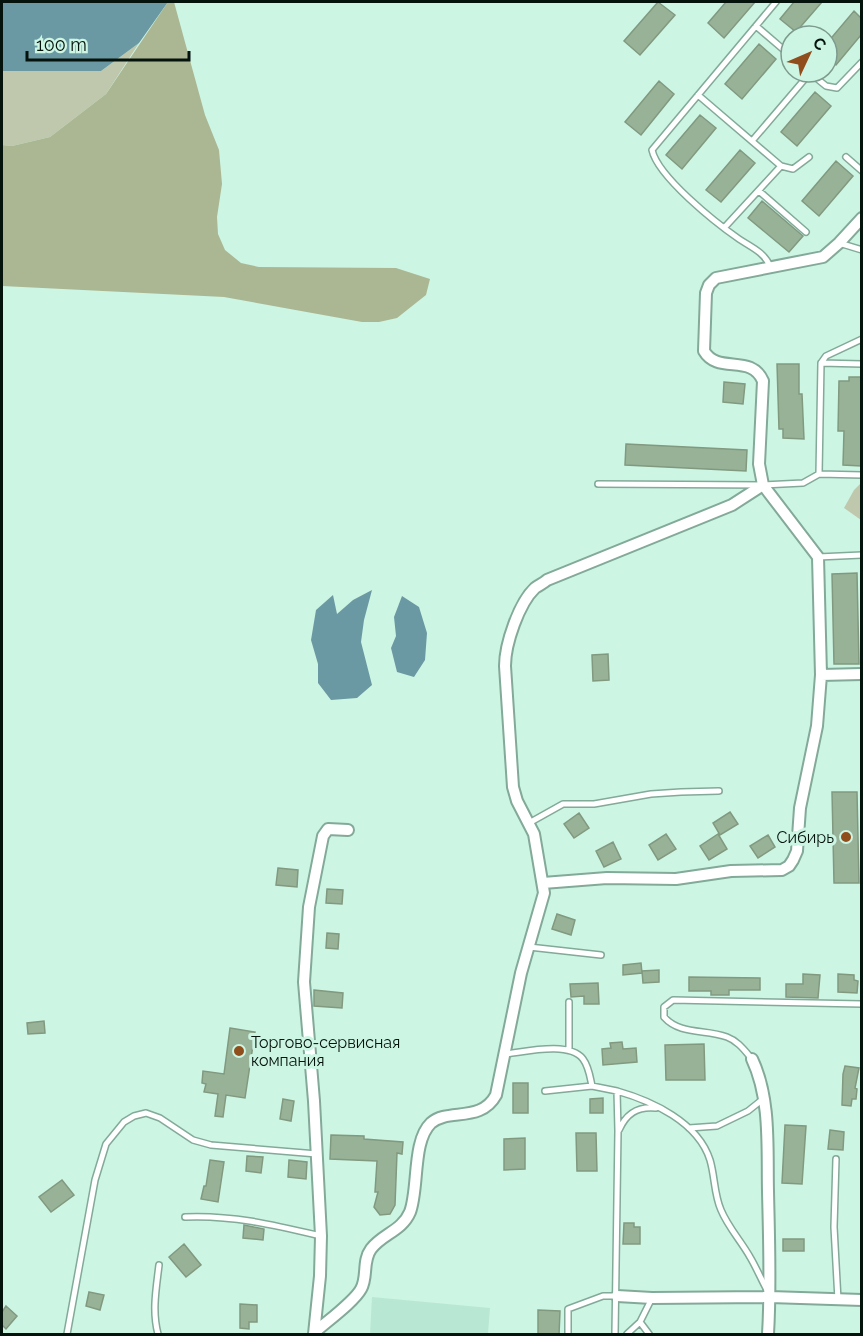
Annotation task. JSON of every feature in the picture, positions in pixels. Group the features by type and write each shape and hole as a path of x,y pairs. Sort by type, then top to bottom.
{"street":[{"path":"543,883 607,878 676,879 732,872 782,870 789,866 797,850 800,808 817,726 821,675 818,557 764,485 759,464 763,381 759,372 751,368 716,362 708,358 704,351 706,293 709,285 717,278 823,257 861,218"},
{"path":"314,1334 361,1290 369,1251 404,1223 411,1210 421,1142 431,1123 438,1119 481,1109 493,1101 496,1095 521,973 542,905 543,883 534,834 517,801 513,787 505,666 505,650 525,602 535,588 547,580 732,505 764,485"},
{"path":"821,675 861,674"},
{"path":"314,1334 320,1276 321,1236 304,982 309,907 323,836 328,829 348,830"},
{"path":"752,1059 759,1073 764,1099 770,1297 768,1335"},
{"path":"616,1296 861,1300"}],"lane":[{"path":"770,266 763,255 724,228 671,181 651,150 776,2"},
{"path":"756,26 779,46"},
{"path":"824,84 837,88 861,65"},
{"path":"752,141 800,84"},
{"path":"698,95 781,166 793,169 808,158"},
{"path":"846,157 861,171"},
{"path":"724,228 781,166"},
{"path":"759,191 806,232"},
{"path":"839,243 861,250"},
{"path":"819,474 821,363 826,356 861,339"},
{"path":"821,363 861,364"},
{"path":"598,484 764,485 803,483 819,474 861,475"},
{"path":"818,557 861,555"},
{"path":"529,823 563,804 594,804 651,795 719,791"},
{"path":"529,947 601,955"},
{"path":"752,1059 738,1043 727,1037 670,1024 663,1017 664,1007 673,1000 861,1004"},
{"path":"569,1002 569,1049"},
{"path":"504,1054 569,1049 583,1058 588,1067 592,1086"},
{"path":"545,1090 592,1086 617,1090 639,1097 689,1128 703,1144 709,1157 715,1194 721,1211 750,1257 770,1297"},
{"path":"615,1335 617,1090"},
{"path":"689,1128 717,1126 748,1111 764,1099"},
{"path":"618,1131 624,1119 631,1113 648,1107 660,1109"},
{"path":"67,1335 98,1171 106,1144 114,1131 124,1122 146,1113 160,1118 193,1140 211,1145 317,1154"},
{"path":"836,1159 834,1227 838,1300"},
{"path":"184,1216 227,1217 276,1224 321,1236"},
{"path":"159,1265 154,1319 159,1335"},
{"path":"568,1335 568,1309 603,1296 616,1296"},
{"path":"627,1335 640,1322 652,1298"},
{"path":"640,1322 649,1335"}],"shaded area":[{"path":"168,2 174,2 205,115 219,150 222,184 217,217 218,234 225,250 241,263 259,267 396,268 430,279 426,295 397,318 379,322 362,322 224,297 2,286 2,145 12,146 50,137 106,94"},
{"path":"139,43 106,94 50,137 12,146 2,145 2,71 101,71"},
{"path":"861,483 861,520 844,508 854,490"},
{"path":"372,1297 490,1308 488,1334 370,1334"}],"water":[{"path":"2,2 168,2 139,43 101,71 2,71"},
{"path":"372,590 361,642 372,685 357,698 331,700 318,683 318,664 311,640 316,610 333,595 337,614 353,600"},
{"path":"402,596 419,607 427,633 425,660 414,677 397,672 391,648 396,636 394,617"}],"building":[{"path":"658,2 675,15 640,55 624,41"},
{"path":"726,2 755,2 724,38 708,23"},
{"path":"794,2 822,2 803,24 786,24 780,19"},
{"path":"854,11 861,18 861,35 839,61 839,29"},
{"path":"759,44 776,59 742,99 725,84"},
{"path":"659,81 674,94 641,135 625,122"},
{"path":"815,92 831,106 797,146 781,132"},
{"path":"700,115 716,128 682,169 666,155"},
{"path":"740,150 755,163 721,202 706,190"},
{"path":"836,161 853,176 819,216 802,201"},
{"path":"762,201 803,236 789,252 748,218"},
{"path":"777,364 799,364 799,394 802,394 804,439 783,438 783,429 779,429"},
{"path":"849,377 861,377 861,466 843,465 844,431 838,431 839,381 849,381"},
{"path":"724,382 745,384 743,404 723,402"},
{"path":"626,444 747,450 746,471 625,465"},
{"path":"857,573 859,664 834,664 832,574"},
{"path":"608,654 609,680 593,681 592,655"},
{"name":"Сибирь","path":"832,792 857,792 859,883 834,883"},
{"path":"730,812 738,824 720,835 713,823"},
{"path":"579,813 589,828 574,838 564,824"},
{"path":"666,834 676,849 658,860 649,845"},
{"path":"718,834 727,849 709,860 700,846"},
{"path":"768,835 775,847 758,858 750,846"},
{"path":"613,842 621,859 604,867 596,851"},
{"path":"278,868 298,870 297,887 276,885"},
{"path":"327,889 343,890 342,904 326,903"},
{"path":"557,914 575,920 571,935 552,929"},
{"path":"327,933 339,934 338,949 326,948"},
{"path":"641,963 642,973 623,975 623,965"},
{"path":"659,970 659,982 643,983 642,971"},
{"path":"803,974 820,975 818,998 786,997 786,984 803,984"},
{"path":"838,974 854,975 854,980 858,981 857,993 838,992"},
{"path":"689,977 760,978 760,990 729,990 729,995 711,995 711,991 689,991"},
{"path":"598,983 599,1004 584,1004 584,996 571,997 570,984"},
{"path":"314,990 343,993 342,1008 314,1006"},
{"path":"44,1021 45,1033 28,1034 27,1023"},
{"name":"Торгово-сервисная компания","path":"230,1028 255,1032 245,1098 226,1095 223,1117 215,1116 218,1094 204,1092 206,1084 202,1083 203,1071 224,1074"},
{"path":"622,1042 623,1049 636,1048 637,1062 603,1065 602,1049 611,1048 610,1043"},
{"path":"704,1044 705,1080 666,1080 665,1045"},
{"path":"845,1066 859,1068 855,1088 857,1089 856,1099 852,1099 851,1106 842,1105"},
{"path":"513,1083 528,1083 528,1113 513,1113"},
{"path":"603,1098 603,1113 590,1113 590,1099"},
{"path":"283,1099 294,1101 291,1121 280,1119"},
{"path":"785,1125 806,1126 802,1184 782,1183"},
{"path":"830,1130 844,1132 843,1150 828,1149"},
{"path":"576,1133 596,1133 597,1171 577,1171"},
{"path":"331,1135 364,1136 364,1139 403,1142 402,1154 397,1153 395,1205 390,1214 380,1215 374,1207 378,1192 375,1192 377,1161 330,1159"},
{"path":"525,1138 525,1169 504,1170 504,1139"},
{"path":"247,1156 263,1157 261,1173 246,1171"},
{"path":"210,1160 224,1162 218,1202 201,1199 204,1186 206,1186"},
{"path":"289,1160 307,1162 306,1179 288,1177"},
{"path":"62,1180 74,1195 51,1212 39,1197"},
{"path":"624,1223 634,1223 634,1227 640,1227 640,1244 623,1244"},
{"path":"244,1225 264,1229 263,1240 243,1238"},
{"path":"783,1239 804,1239 804,1251 783,1251"},
{"path":"184,1244 201,1265 186,1277 169,1257"},
{"path":"89,1292 104,1295 100,1310 86,1306"},
{"path":"240,1304 257,1305 257,1322 249,1322 249,1329 240,1328"},
{"path":"6,1306 17,1316 6,1329 2,1325 2,1312"},
{"path":"538,1310 560,1311 559,1335 538,1335"}],"place":[{"name":"Сибирь","path":"846,837"},
{"name":"Торгово-сервисная компания","path":"239,1051"}]}
